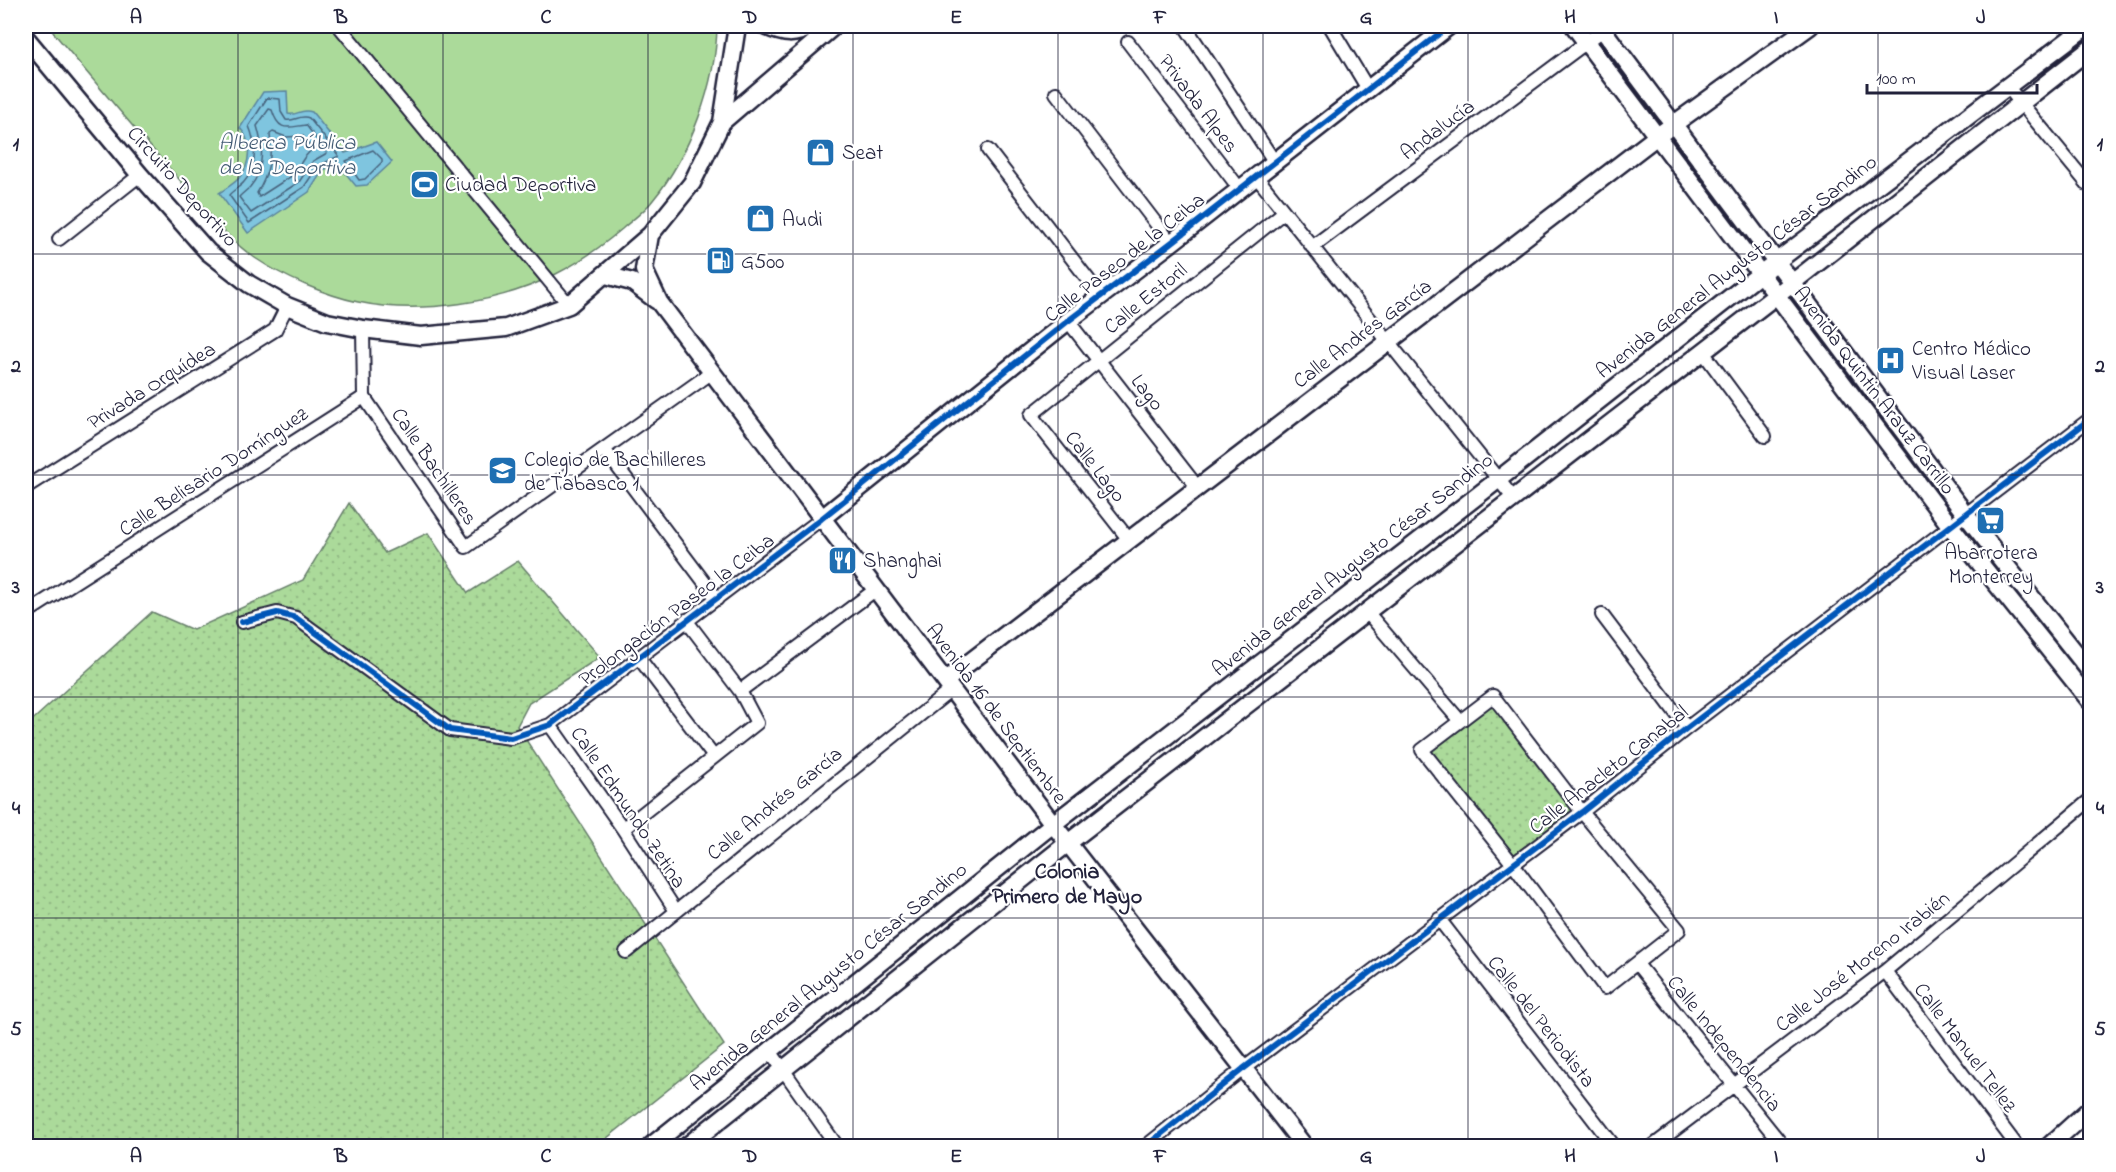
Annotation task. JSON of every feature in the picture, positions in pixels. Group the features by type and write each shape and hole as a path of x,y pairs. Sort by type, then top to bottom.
{"main road":[{"name":"Circuito Deportivo","path":"26,38 140,175 208,252 249,284 287,306 327,322 421,336 507,328 569,305 650,235 692,183 722,122 737,26"},
{"path":"765,26 784,33 800,33 813,26"},
{"path":"722,122 834,26"},
{"name":"Calle Paseo de la Ceiba","path":"821,519 1068,321 1449,26"},
{"name":"Avenida Quintin Arauz Carrillo","path":"1574,26 1951,527 2091,701"},
{"name":"Calle Andrés García","path":"948,685 1198,488 1673,124 1810,26"},
{"name":"Avenida General Augusto César Sandino","path":"651,1146 1053,824 1499,479 1776,261 2086,26"},
{"name":"Avenida Quintin Arauz Carrillo","path":"1602,28 1966,515 2091,671"},
{"path":"687,1146 1068,843 2091,49"},
{"name":"Avenida 16 de Septiembre","path":"650,235 644,270 659,302 1053,824 1304,1146"},
{"name":"Avenida 16 de Septiembre","path":"606,274 632,282 659,302"},
{"path":"2049,1146 2091,1109"}],"street":[{"path":"339,26 569,305"},
{"path":"1185,26 1274,160"},
{"path":"1330,26 1368,89"},
{"name":"Andalucía","path":"1312,247 1602,28"},
{"name":"Privada Alpes","path":"1128,42 1239,188"},
{"path":"2007,86 2091,187"},
{"path":"1056,93 1171,243"},
{"path":"988,150 1101,296"},
{"path":"59,239 140,175"},
{"path":"1255,175 1514,499"},
{"name":"Calle Estoril","path":"1031,415 1284,212"},
{"name":"Privada Orquídea","path":"26,487 275,330 287,306"},
{"name":"Lago","path":"1068,321 1198,488"},
{"path":"363,329 364,397"},
{"path":"1703,352 1765,436"},
{"name":"Calle Bachilleres","path":"364,397 466,547 711,373"},
{"name":"Calle Belisario Domínguez","path":"26,613 364,397"},
{"name":"Calle Lago","path":"1031,415 1130,541"},
{"name":"Calle Anacleto Canabal","path":"1146,1146 1243,1069 1582,812 1687,728 2091,419"},
{"path":"604,449 717,599"},
{"name":"Prolongación Paseo la Ceiba","path":"242,622 277,613 296,618 450,730 511,738 550,725 821,519"},
{"path":"740,691 875,590"},
{"path":"1367,612 1460,721"},
{"path":"1602,615 1687,728"},
{"path":"623,829 757,723 740,691 686,620"},
{"path":"639,658 714,758"},
{"name":"Calle Andrés García","path":"626,952 948,685"},
{"path":"1493,696 1582,812 1679,930 1605,988 1512,863 1422,750 1493,696"},
{"name":"Calle Edmundo Zetina","path":"550,725 623,829 676,911"},
{"name":"Calle José Moreno Irabién","path":"1653,1146 1885,970 2091,801"},
{"name":"Calle del Periodista","path":"1439,919 1614,1146"},
{"name":"Calle Independencia","path":"1637,964 1783,1146"},
{"name":"Calle Manuel Tellez","path":"1885,970 2017,1146"},
{"path":"771,1051 837,1146"}],"green space":[{"name":"Ciudad Deportiva","path":"48,26 717,26 712,71 698,118 678,162 666,182 642,212 607,242 582,259 534,284 485,299 459,304 407,307 382,306 332,295 278,272 245,251 218,225"},
{"path":"349,503 385,553 428,533 468,593 518,561 600,657 529,703 517,726 724,1045 597,1146 26,1146 26,726 152,612 193,630 303,580"},
{"path":"1493,696 1582,812 1512,863 1422,750"}],"water":[{"name":"Alberca Pública de la Deportiva","path":"287,91 288,114 312,112 345,153 376,142 392,162 367,185 356,186 338,164 323,170 309,192 248,233 219,193 243,173 249,153 247,139 240,128 263,92"}],"cycle path":[{"path":"242,622 277,613 296,618 450,730 511,738 550,725 821,519 1068,321 1449,26"},
{"path":"1146,1146 1243,1069 1582,812 1687,728 2090,419"}],"place":[{"name":"Seat","path":"821,152"},
{"name":"Ciudad Deportiva","path":"424,184"},
{"name":"Audi","path":"761,219"},
{"name":"G500","path":"720,261"},
{"name":"Centro Médico Visual Laser","path":"1891,360"},
{"name":"Colegio de Bachilleres de Tabasco 1","path":"503,471"},
{"name":"Abarrotera Monterrey","path":"1991,521"},
{"name":"Shanghai","path":"842,560"}],"district":[{"name":"Colonia Primero de Mayo","path":"1067,882"}]}
